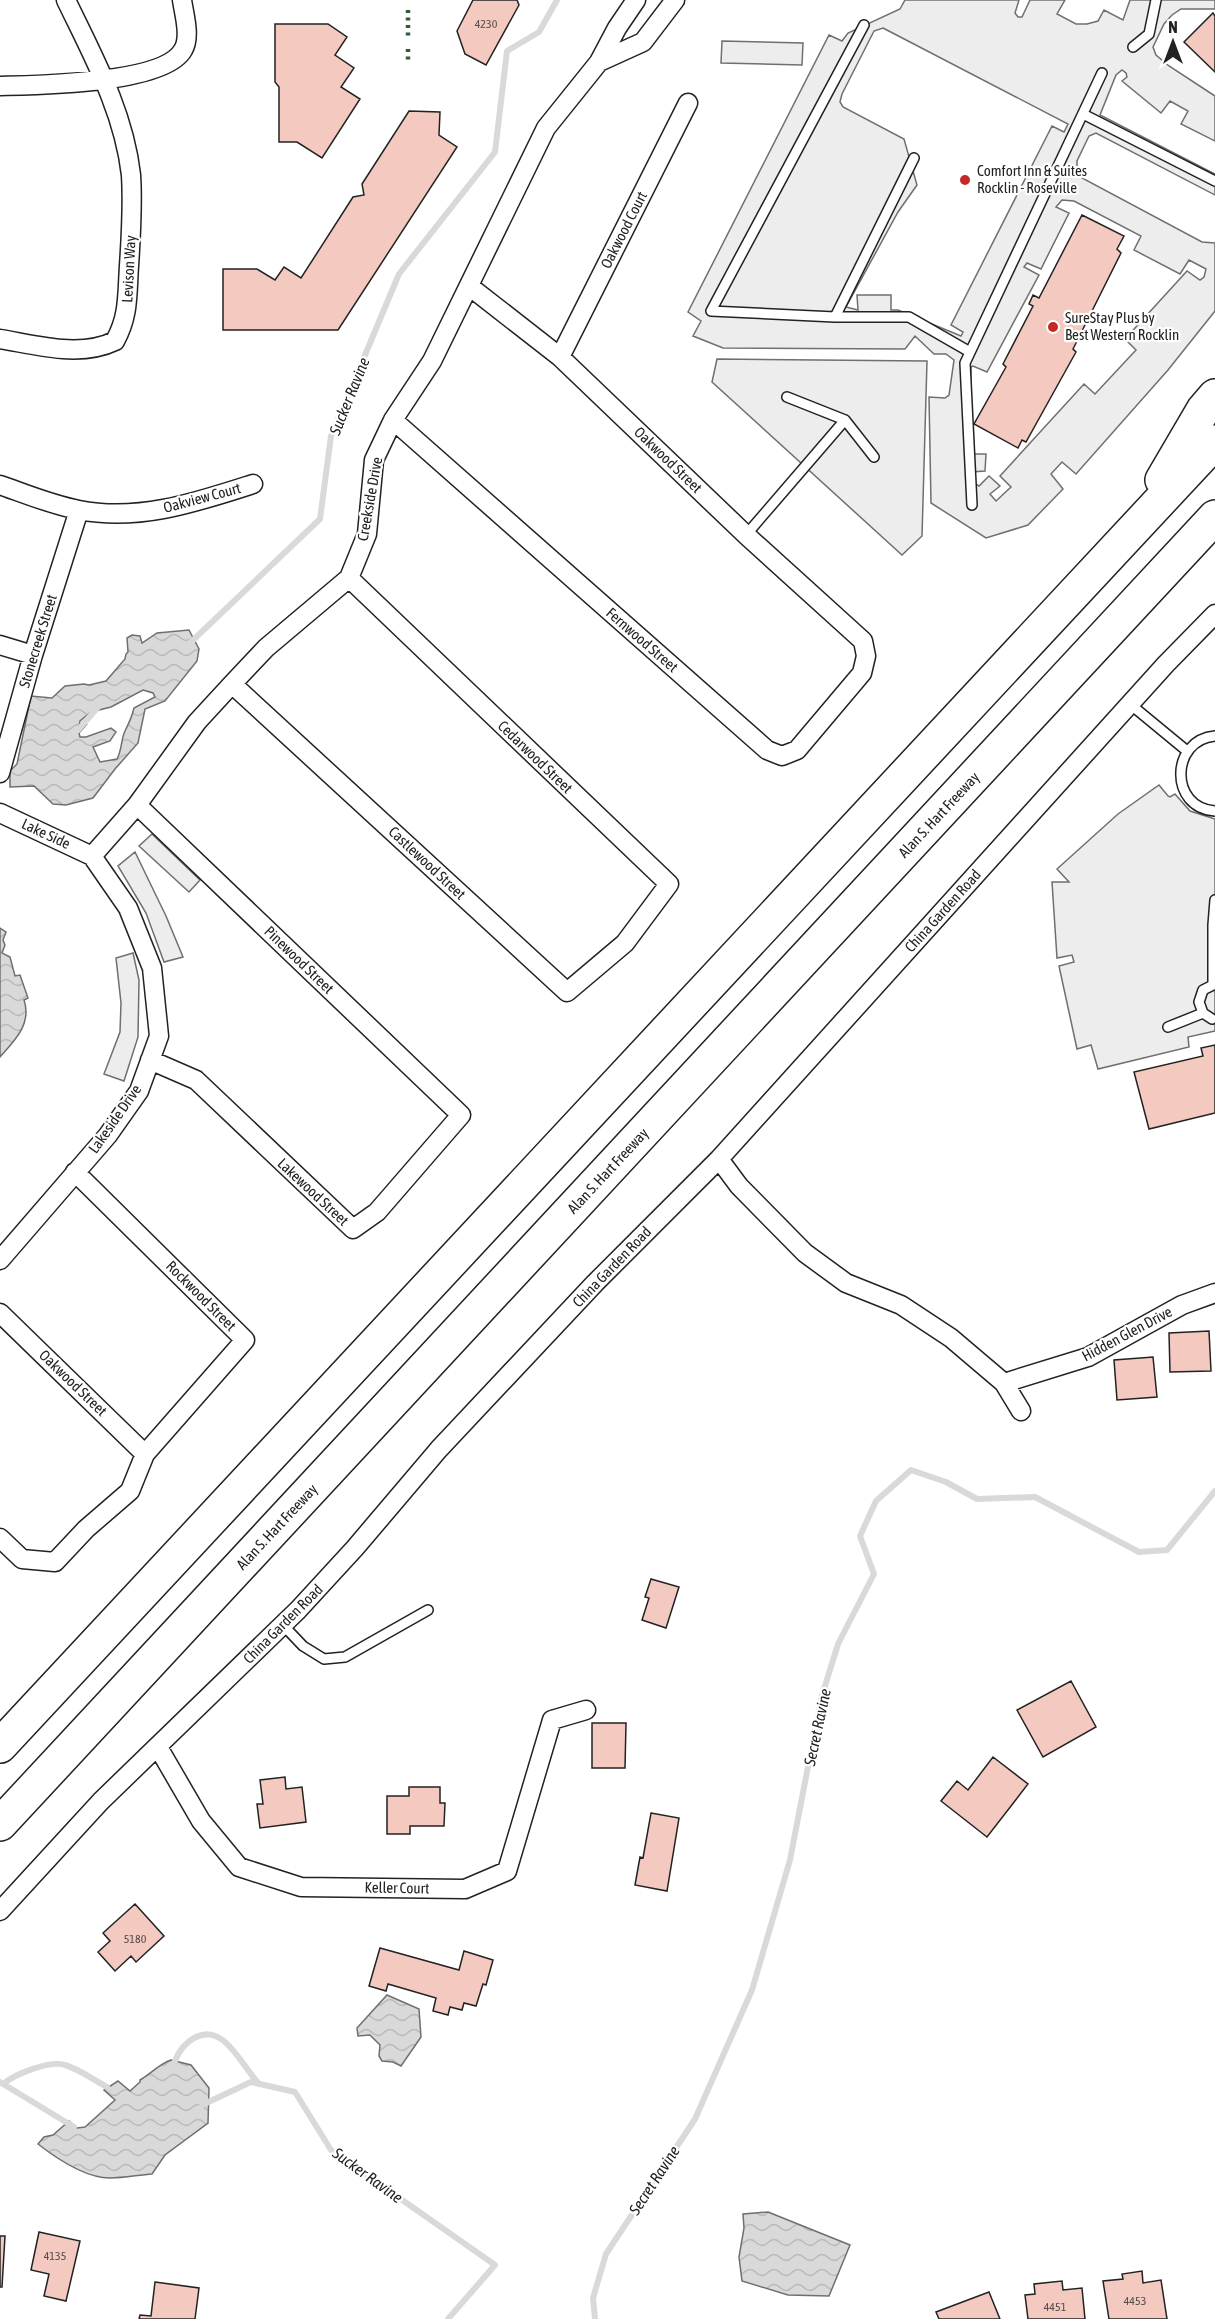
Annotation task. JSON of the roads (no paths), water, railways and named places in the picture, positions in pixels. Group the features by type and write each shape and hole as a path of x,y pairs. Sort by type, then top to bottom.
{"highway":[{"path":"1130,533 1203,410 1215,396"},
{"path":"0,1746 1215,442"},
{"name":"Alan S. Hart Freeway","path":"0,1824 1215,518"}],"street":[{"name":"Levison Way","path":"0,339 46,347 102,348 115,341 127,314 132,218 130,174 122,132 105,80 66,0"},
{"path":"0,86 105,80 155,68 173,60 183,51 186,37 182,0"},
{"name":"Creekside Drive","path":"92,856 137,805 197,722 232,684 266,648 349,578 367,534 374,460 393,420 432,361 546,128 599,62 617,28 636,0"},
{"name":"Creekside Drive","path":"599,62 643,42 675,0"},
{"name":"Oakwood Court","path":"560,357 688,103"},
{"name":"Oakwood Street","path":"469,286 560,357 746,535 863,640"},
{"name":"Fernwood Street","path":"393,420 767,750 782,756 798,750 862,673 866,656 863,640"},
{"name":"Oakview Court","path":"0,485 79,510 123,514 168,509 254,484"},
{"name":"Stonecreek Street","path":"0,773 33,655 79,510"},
{"name":"Cedarwood Street","path":"349,578 669,884 625,943"},
{"name":"China Garden Road","path":"0,1911 101,1801 283,1624 355,1548 439,1449 587,1292 719,1159 1130,704 1215,614"},
{"path":"0,645 33,655"},
{"name":"Castlewood Street","path":"232,684 567,992 625,943"},
{"name":"Pinewood Street","path":"137,805 461,1115"},
{"name":"Lake Side","path":"0,813 92,856"},
{"name":"Lakeside Drive","path":"0,1260 108,1135 139,1091 159,1036 152,968 128,908 92,856"},
{"name":"Lakewood Street","path":"150,1060 196,1080 353,1229 377,1212 461,1115"},
{"path":"719,1159 739,1186 805,1253 846,1283 902,1305 951,1338 1004,1383 1021,1411"},
{"name":"Rockwood Street","path":"75,1172 245,1340 145,1454"},
{"name":"Hidden Glen Drive","path":"1004,1383 1088,1357 1182,1305 1215,1293"},
{"name":"Oakwood Street","path":"0,1313 145,1454"},
{"path":"0,1538 22,1559 55,1562 86,1528 130,1491 145,1454"},
{"name":"Keller Court","path":"158,1747 201,1821 239,1867 301,1887 465,1889 507,1871 552,1720 586,1710"}],"lane":[{"path":"1133,47 1149,34 1156,0"},
{"path":"864,25 711,311 835,317 909,317 970,352"},
{"path":"972,505 965,363 1102,73"},
{"path":"1083,114 1215,181"},
{"path":"835,317 914,158"},
{"path":"788,397 845,420 874,457"},
{"path":"746,535 845,420"},
{"path":"1130,704 1187,751"},
{"path":"1215,736 1198,741 1187,751 1180,764 1180,779 1185,793 1194,804 1215,811"},
{"path":"1212,1019 1203,1013 1199,1002 1200,996 1208,986 1214,984 1215,900"},
{"path":"1168,1028 1203,1013"},
{"path":"283,1624 303,1646 324,1659 345,1657 429,1610"}],"water":[{"path":"189,630 199,649 197,661 165,701 145,709 138,743 93,798 66,805 53,804 34,786 10,787 10,771 17,764 31,696 52,698 65,686 89,685 106,681 125,659 128,652 127,638 132,635 140,636 142,643 157,633","holes":["143,690 153,693 155,697 134,708 117,759 100,762 93,747 110,741 116,732 111,728 80,737 79,733 86,725 79,726 80,721 91,712 111,707"]},
{"path":"0,928 6,932 2,953 10,957 15,976 20,975 28,998 24,1000 26,1017 21,1031 0,1057"},
{"path":"387,1995 419,2009 421,2037 401,2066 393,2062 382,2061 379,2056 380,2045 370,2035 358,2036 357,2028"},
{"path":"171,2060 191,2065 209,2088 208,2123 165,2155 152,2174 120,2178 91,2175 62,2161 38,2144 44,2137 53,2135 69,2121 77,2128 85,2127 115,2100 104,2090 118,2081 130,2091 140,2080"},
{"path":"768,2212 850,2245 829,2296 788,2295 742,2281 739,2257 744,2228 743,2214"}],"waterway":[{"name":"Sucker Ravine","path":"190,643 320,519 331,436 399,274 495,152 507,51 539,32 557,0"},
{"name":"Sucker Ravine","path":"78,730 99,706"},
{"name":"Secret Ravine","path":"595,2319 593,2298 606,2254 695,2119 752,1990 790,1860 821,1699 838,1644 874,1574 860,1536 876,1501 911,1470 946,1482 977,1499 1035,1497 1139,1552 1167,1550 1215,1491"},
{"path":"175,2061 183,2047 195,2038 202,2035 216,2036 233,2050 258,2083"},
{"path":"3,2084 33,2069 59,2064 76,2069 107,2087"},
{"name":"Sucker Ravine","path":"0,2082 74,2127"},
{"name":"Sucker Ravine","path":"202,2105 251,2082 295,2092 331,2150 495,2265 448,2319"}],"place":[{"name":"Comfort Inn & Suites Rocklin - Roseville","path":"965,180"},
{"name":"SureStay Plus by Best Western Rocklin","path":"1053,327"}]}
